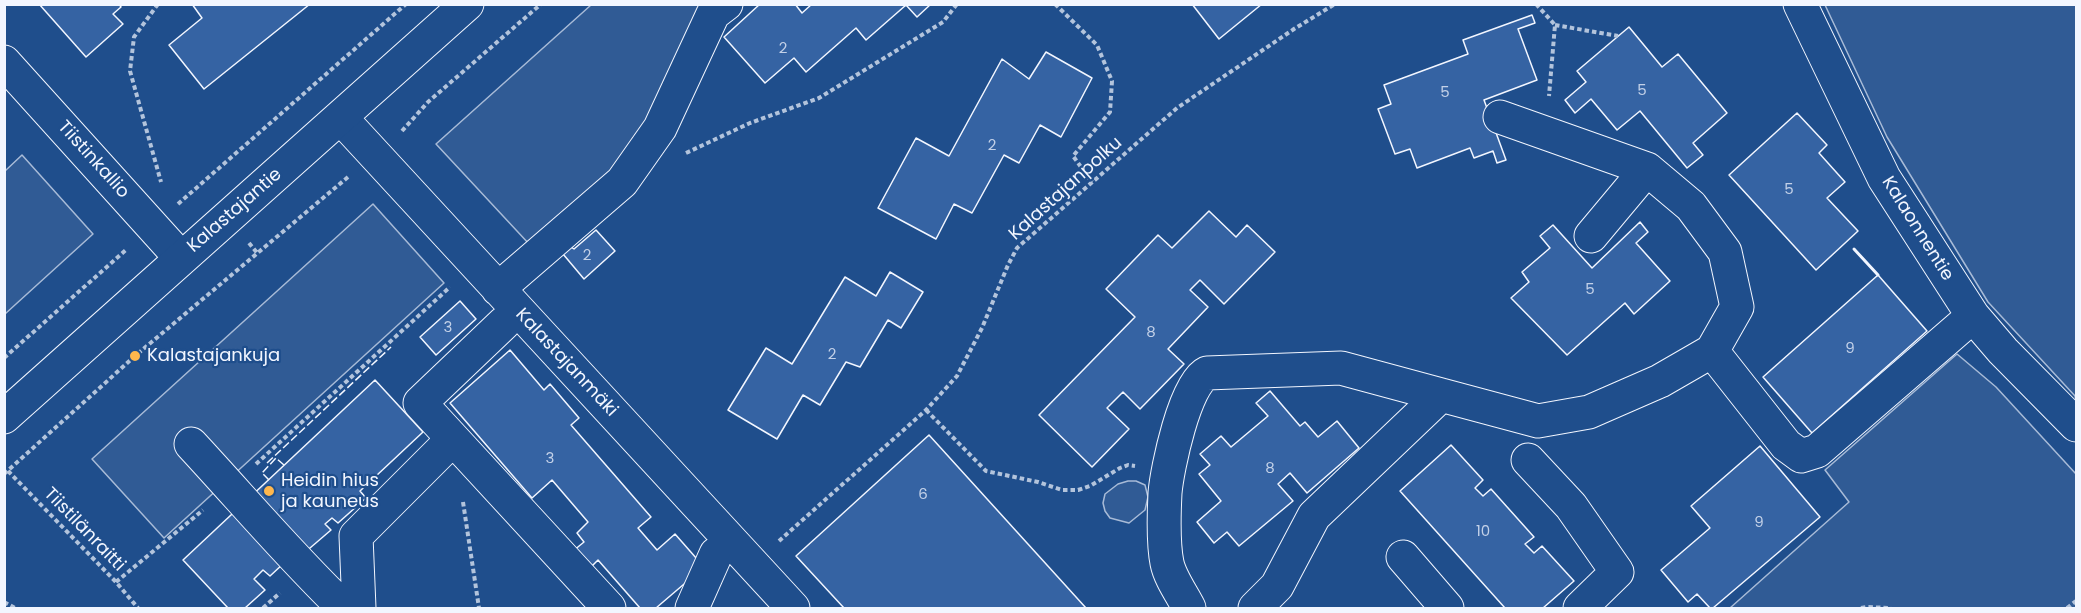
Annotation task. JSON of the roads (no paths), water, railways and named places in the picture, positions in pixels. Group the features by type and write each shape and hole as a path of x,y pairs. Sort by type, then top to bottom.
{"street":[{"name":"Kalastajantie","path":"4,417 467,4"},
{"path":"498,289 622,182 660,128 713,14 726,4"},
{"name":"Kalaonnentie","path":"1800,4 1884,178 1973,316 2003,351 2076,425"},
{"name":"Tiistinkallio","path":"4,62 161,219 182,258"},
{"path":"1189,609 1167,564 1165,492 1183,414 1194,385 1201,376 1207,373 1341,368 1538,421 1589,412 1660,381 1712,351 1737,308 1725,252 1691,206 1647,169 1500,117"},
{"name":"Kalastajanmäki","path":"341,118 793,609"},
{"path":"1591,236 1647,169"},
{"path":"1712,351 1786,445 1801,456 1817,451 1973,316"},
{"path":"504,323 420,403 609,609"},
{"path":"1255,609 1277,586 1314,516 1441,395"},
{"path":"359,609 356,536 453,439"},
{"path":"191,444 305,570 344,609"},
{"path":"1528,460 1571,506 1617,572 1580,609"},
{"path":"692,609 716,554"},
{"path":"1402,557 1447,609"}],"place":[{"name":"Kalastajankuja","path":"135,356"},
{"name":"Heidin hius ja kauneus","path":"269,491"}]}
